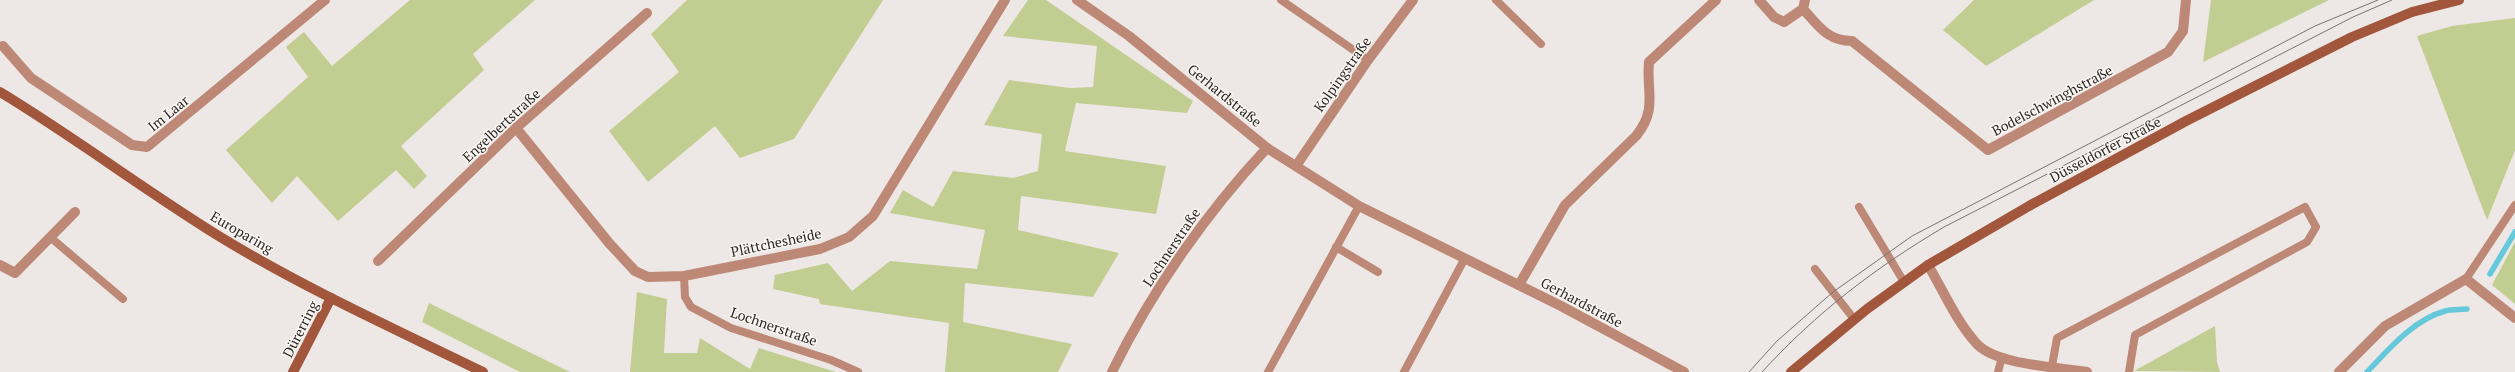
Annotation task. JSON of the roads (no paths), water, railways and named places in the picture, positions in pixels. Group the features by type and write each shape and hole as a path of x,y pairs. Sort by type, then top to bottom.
{"main road":[{"name":"Düsseldorfer Straße","path":"1792,372 1854,319 1928,265 2029,206 2173,128 2352,37 2412,12 2459,0"},
{"name":"Europaring","path":"0,92 59,128 127,178 224,239 331,298 483,372"},
{"name":"Dürerring","path":"294,372 331,298"}],"street":[{"name":"Im Laar","path":"4,46 31,78 132,145 147,147 325,0"},
{"name":"Plättchesheide","path":"516,128 609,243 635,271 648,277 684,276 820,249 849,237 873,216 1005,0"},
{"name":"Gerhardstraße","path":"1077,0 1129,36 1267,148 1359,206 1519,285 1684,372"},
{"name":"Kolpingstraße","path":"1296,166 1368,60 1413,0"},
{"path":"1519,285 1564,205 1646,125 1650,110 1651,93 1648,75 1649,62 1716,0"},
{"path":"1759,0 1774,17 1784,22 1804,5"},
{"name":"Bodelschwinghstraße","path":"1804,5 1828,35 1838,41 1852,41 1988,150 2168,52 2183,31 2186,0"},
{"name":"Engelbertstraße","path":"378,261 516,128 647,13"},
{"name":"Lochnerstraße","path":"1112,372 1166,279 1218,202 1267,148"},
{"path":"0,265 15,273 75,212"},
{"path":"1928,265 1976,344 1989,352 2002,357 2087,372"},
{"path":"2339,372 2385,326 2466,279 2515,318"}],"lane":[{"path":"1281,0 1368,60"},
{"path":"1496,0 1541,44"},
{"path":"2466,279 2515,205"},
{"path":"1268,372 1359,206"},
{"path":"1859,207 1904,282"},
{"path":"2052,366 2057,338 2305,207 2316,227 2307,242 2135,335 2129,372"},
{"path":"50,237 123,299"},
{"path":"1336,247 1378,272"},
{"path":"1404,372 1465,258"},
{"path":"1815,269 1854,319"},
{"name":"Lochnerstraße","path":"684,276 685,297 691,307 731,328 830,360 858,372"},
{"path":"1998,372 2002,357"}],"waterway":[{"path":"2490,274 2515,232"},
{"path":"2367,372 2402,336 2422,321 2445,311 2467,309"}],"tram line":[{"path":"1749,372 1777,341 1833,292 1912,236 2315,26 2378,0"},
{"path":"1762,372 1804,330 1848,292 1894,259 1944,227 2353,17 2392,0"}]}
